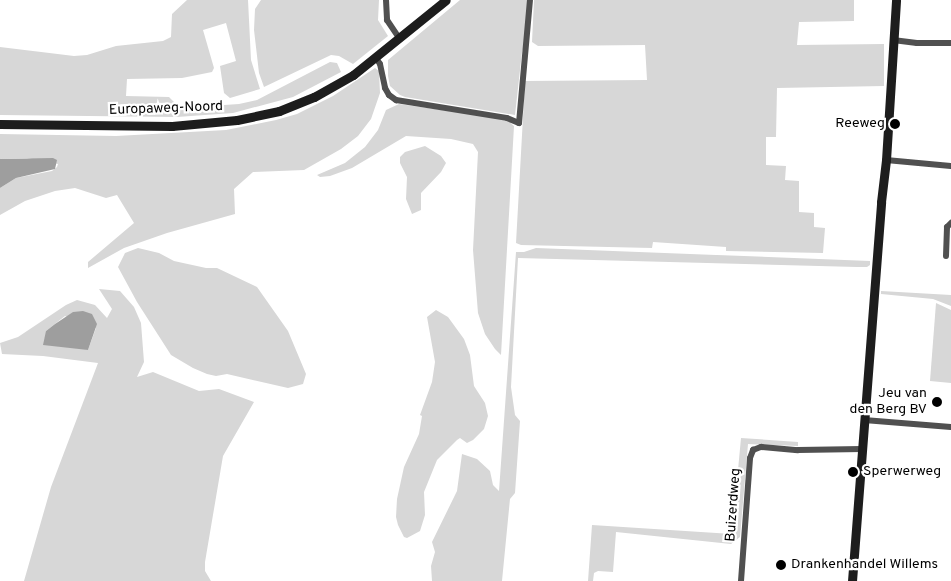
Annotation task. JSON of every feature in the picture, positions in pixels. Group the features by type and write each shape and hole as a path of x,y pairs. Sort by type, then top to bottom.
{"street":[{"path":"386,0 387,20 400,39"},
{"name":"Europaweg-Noord","path":"0,124 172,126 237,120 297,105 340,82 376,58 446,0"},
{"path":"376,58 380,64 385,88 389,96 396,100 507,118 519,123 530,0"},
{"path":"852,581 886,160 896,0"},
{"path":"893,40 917,43 951,43"},
{"path":"886,160 951,166"},
{"path":"946,256 947,227 951,222"},
{"path":"864,420 951,427"},
{"name":"Buizerdweg","path":"741,581 750,458 753,450 761,447 798,450 862,449"}],"shaded area":[{"path":"187,0 248,0 251,60 260,89 230,98 224,93 220,66 236,61 226,23 203,30 214,68 212,72 182,78 127,79 126,96 169,97 180,108 239,104 257,100 330,62 337,63 341,72 293,97 233,113 177,117 0,115 0,47 74,56 87,55 116,46 163,41 171,37 172,14"},
{"path":"261,0 379,0 378,20 388,36 353,64 339,56 331,55 264,87 259,73 254,30 255,9"},
{"path":"460,0 528,0 525,43 522,52 515,115 405,97 390,86 388,60"},
{"path":"534,0 854,0 854,21 799,22 797,45 884,44 884,86 777,88 776,137 766,137 766,165 786,166 785,180 799,181 799,212 814,213 814,227 825,228 823,253 726,251 726,247 653,242 652,248 521,245 516,243 525,81 647,80 645,45 538,46 532,42"},
{"path":"375,68 379,71 380,93 371,119 358,136 341,149 304,170 253,172 234,189 235,214 167,233 124,248 88,268 88,262 134,223 117,195 106,198 75,188 55,191 25,201 0,215 0,188 16,178 52,171 58,164 27,158 0,159 0,134 116,136 226,130 297,114 333,96"},
{"path":"399,104 506,119 514,126 501,355 485,334 478,313 473,250 478,152 473,144 451,139 406,136 352,168 330,176 320,177 317,175 345,163 365,147 378,130 386,110"},
{"path":"425,146 441,156 446,163 441,172 421,193 421,210 412,214 406,199 407,177 400,163 400,157 405,152"},
{"path":"53,158 57,160 55,169 16,178 0,188 0,159"},
{"path":"138,248 159,253 174,261 206,268 217,268 257,287 288,331 306,374 303,384 288,388 227,374 216,376 193,368 171,355 137,302 118,267 125,253"},
{"path":"536,248 870,261 870,265 867,267 857,267 518,258 511,387 515,415 520,421 515,493 510,499 502,581 432,581 431,566 435,552 432,542 457,491 462,454 477,459 490,471 493,485 499,491 516,252 524,252"},
{"path":"99,289 120,291 134,307 141,323 144,362 137,377 153,372 199,391 219,389 254,402 223,456 205,562 205,571 211,581 24,581 51,487 98,363 43,356 2,354 0,343 18,337 66,305 77,300 95,305 107,318 112,309","holes":["65,316 96,328 88,350 46,331"]},
{"path":"881,291 951,295 951,306 933,299 881,294"},
{"path":"936,303 951,310 951,383 930,381"},
{"path":"436,310 448,317 464,339 470,355 474,386 485,403 488,416 484,429 473,440 467,443 460,438 437,460 424,492 425,515 420,531 407,538 404,537 398,525 396,517 397,499 404,467 419,434 422,416 420,415 432,382 435,362 427,317"},
{"path":"83,311 92,314 97,324 88,350 43,345 46,331 73,312"},
{"path":"741,438 798,442 798,446 748,444 740,537 731,544 616,532 613,572 598,571 594,573 593,581 588,581 592,525 732,534"}],"place":[{"name":"Reeweg","path":"895,124"},
{"name":"Jeu van den Berg BV","path":"937,402"},
{"name":"Sperwerweg","path":"853,472"},
{"name":"Drankenhandel Willems","path":"781,565"}]}
